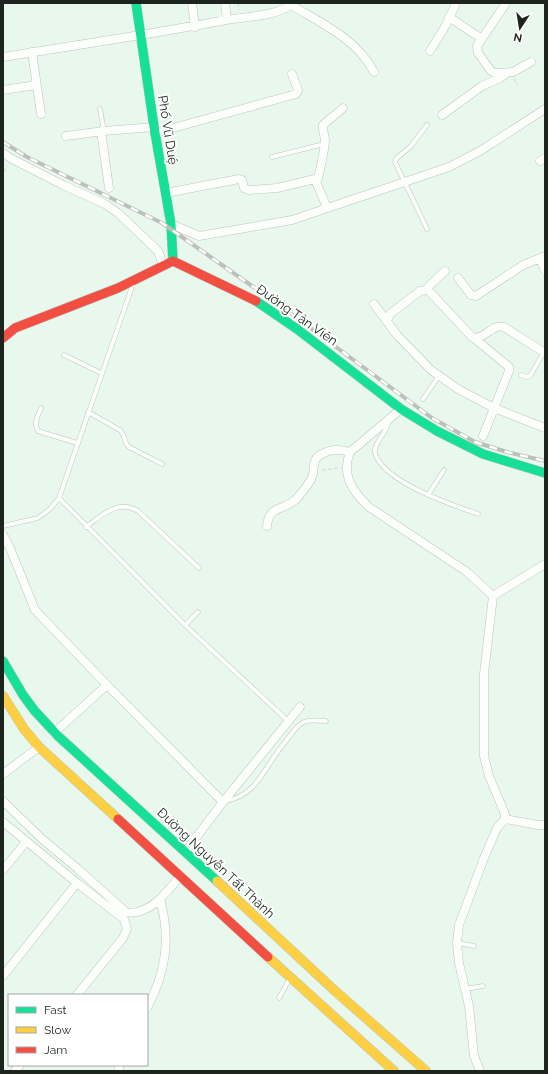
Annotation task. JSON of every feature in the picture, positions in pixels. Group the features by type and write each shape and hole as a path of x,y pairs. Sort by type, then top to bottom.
{"main road":[{"name":"Phố Vũ Duệ","path":"136,3 154,130 171,224 173,261"},
{"path":"3,338 14,328 98,297 173,261"},
{"name":"Đường Tản Viên","path":"173,261 210,277 255,300 297,329 401,409 437,432 483,454 545,473"},
{"name":"Đường Nguyễn Tất Thành","path":"3,661 16,685 29,704 54,733 387,1038 426,1071"},
{"path":"3,696 24,728 39,747 394,1071"}],"street":[{"path":"192,3 195,27"},
{"path":"225,3 227,20"},
{"path":"430,51 456,3"},
{"path":"506,3 482,39 477,50 490,71 495,73 513,72 531,62"},
{"path":"3,57 195,27 278,12 290,4 340,33 369,62 374,72"},
{"path":"449,17 482,39"},
{"path":"32,52 36,85 42,114"},
{"path":"442,114 482,86 500,78 508,72"},
{"path":"66,136 102,131 154,130 296,94 298,90 292,74"},
{"path":"3,90 36,85"},
{"path":"166,193 239,180 242,180 244,188 249,190 276,188 318,178 325,139 322,129 323,125 344,108"},
{"path":"171,224 199,236 292,220 449,167 480,151 545,109"},
{"path":"102,131 109,188"},
{"path":"3,153 63,185 105,204 118,213 158,251 163,265"},
{"path":"315,179 327,208"},
{"path":"458,278 471,294 476,296 523,265 543,257 545,270"},
{"path":"428,291 428,287 445,271"},
{"path":"387,321 390,314 420,290 426,290 472,337 508,367 508,371 483,436"},
{"path":"374,304 398,335 431,370 458,389 494,408 545,428"},
{"path":"475,339 500,326 544,352"},
{"path":"401,409 350,452 346,460 350,485 358,497 369,507 467,572 493,596"},
{"path":"267,526 270,513 292,503 306,487 313,476 314,464 318,456 328,451 343,450 350,452"},
{"path":"3,535 10,548 33,607 222,802"},
{"path":"493,596 545,564"},
{"path":"480,1071 474,1056 470,1006 459,963 456,943 462,918 484,858 497,828 505,819 505,814 489,776 484,756 484,674 493,596"},
{"path":"54,733 107,685"},
{"path":"185,852 222,802 300,706"},
{"path":"3,774 39,747"},
{"path":"3,801 41,838 126,912 132,914 155,904 181,876"},
{"path":"505,819 538,826 545,825"},
{"path":"3,822 77,883 124,919 127,929 123,938 78,994"},
{"path":"3,870 26,842"},
{"path":"3,976 77,883"},
{"path":"148,1006 156,991 165,962 164,912 160,899"}],"lane":[{"path":"100,109 102,131"},
{"path":"427,125 411,146 396,159 395,162 427,229"},
{"path":"272,156 324,144"},
{"path":"3,526 38,518 50,509 59,498 134,281"},
{"path":"521,375 527,377 530,376 544,352"},
{"path":"64,356 101,373"},
{"path":"422,399 440,376"},
{"path":"41,408 35,422 38,431 77,444"},
{"path":"88,412 124,433 126,444 129,447 162,464"},
{"path":"389,420 386,430 375,446 375,453 386,469 428,495 478,514"},
{"path":"428,495 444,470"},
{"path":"59,498 86,527 185,625 288,721"},
{"path":"86,527 115,507 134,508 199,568"},
{"path":"185,625 198,612"},
{"path":"222,802 236,799 256,784 274,756 296,727 303,722 311,720 326,721"},
{"path":"456,943 474,946"},
{"path":"279,998 290,977"},
{"path":"465,989 483,986"}],"path":[{"path":"322,470 346,467"}],"railway":[{"path":"3,142 27,157 162,223 282,307 432,418 475,442 507,452 545,461"}],"traffic: fast":[{"path":"136,3 154,127 171,224 173,261"},
{"path":"256,301 297,329 401,409 437,431 483,454 545,473"},
{"path":"3,661 23,695 34,710 58,736 217,881"}],"traffic: slow":[{"path":"3,696 24,729 39,747 118,819"},
{"path":"217,881 334,990 426,1071"},
{"path":"268,957 394,1071"}],"traffic: jam":[{"path":"3,338 15,328 118,288 173,261 256,301"},
{"path":"118,819 268,957"}]}
